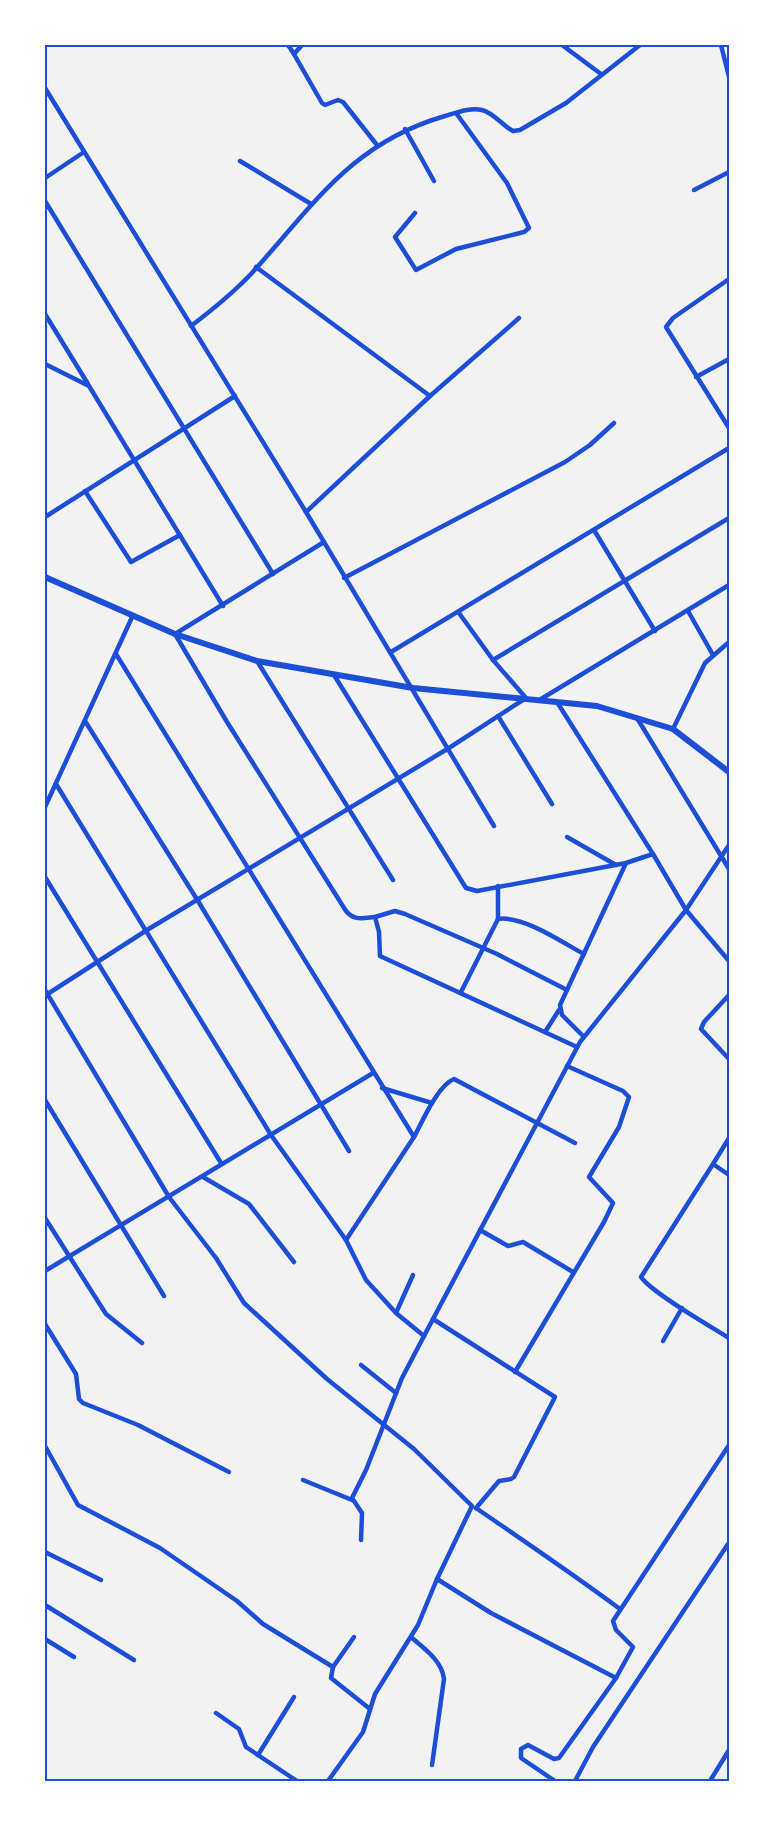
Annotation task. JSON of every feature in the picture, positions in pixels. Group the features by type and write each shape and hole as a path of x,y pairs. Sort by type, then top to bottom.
{"main road":[{"path":"45,577 175,634 257,661 413,688 597,706 673,729 729,772"}],"street":[{"path":"288,45 322,103 343,102 377,145"},
{"path":"294,54 302,45"},
{"path":"562,45 601,74"},
{"path":"191,326 234,291 311,204 350,166 377,145 405,129 456,113 480,109 513,131 520,130 566,103 640,45"},
{"path":"721,45 729,77"},
{"path":"45,88 306,512 494,826"},
{"path":"416,212 395,237 416,270 456,249 524,232 529,228 507,183 456,113"},
{"path":"405,129 434,182"},
{"path":"45,178 84,152"},
{"path":"240,161 311,204"},
{"path":"694,190 729,172"},
{"path":"45,202 273,574"},
{"path":"256,268 430,396"},
{"path":"729,279 673,318 666,327 729,428"},
{"path":"45,314 223,606"},
{"path":"306,512 430,396 519,318"},
{"path":"696,377 729,359"},
{"path":"45,364 89,386"},
{"path":"45,517 234,396"},
{"path":"344,578 565,462 614,423"},
{"path":"391,652 459,613 729,448"},
{"path":"85,491 131,562 180,535"},
{"path":"493,660 729,518"},
{"path":"594,530 655,631"},
{"path":"324,542 175,634 348,914 359,919 394,912 405,914 482,946 567,990"},
{"path":"541,700 729,586"},
{"path":"688,611 713,655"},
{"path":"459,613 493,660 526,698 449,748 147,930 46,994 169,1197 216,1258 244,1303 257,1317 383,1425 414,1449 474,1507 512,1535 568,1570 620,1608"},
{"path":"45,807 133,615"},
{"path":"673,729 699,673 713,655 729,642"},
{"path":"116,654 247,870 314,973 382,1088 414,1137"},
{"path":"257,661 393,880"},
{"path":"334,675 466,888 477,891 626,863 653,854"},
{"path":"557,702 686,910 729,961"},
{"path":"498,716 552,804"},
{"path":"637,718 729,869"},
{"path":"85,721 198,901 349,1151"},
{"path":"56,784 147,930 271,1136 346,1240 366,1280 396,1313 424,1336"},
{"path":"567,837 616,865"},
{"path":"352,1500 396,1393 424,1336 583,1036 686,910 729,845"},
{"path":"545,1032 559,1010 626,863"},
{"path":"45,877 221,1163"},
{"path":"461,992 482,946 498,919 498,886"},
{"path":"375,917 379,932 380,956 577,1047"},
{"path":"498,919 517,921 531,926 584,954"},
{"path":"729,996 704,1022 701,1029 729,1059"},
{"path":"559,1010 583,1036"},
{"path":"515,1372 612,1207 612,1200 589,1177 619,1128 629,1100 623,1091 567,1066"},
{"path":"45,1271 169,1197 221,1163 271,1136 373,1073"},
{"path":"346,1240 414,1137 432,1103 449,1081 454,1079 575,1143"},
{"path":"382,1088 432,1103"},
{"path":"45,1100 164,1296"},
{"path":"729,1138 641,1277 682,1308 729,1338"},
{"path":"713,1164 729,1175"},
{"path":"203,1176 249,1204 294,1262"},
{"path":"45,1218 68,1257 106,1314 142,1343"},
{"path":"480,1230 508,1246 523,1242 573,1272"},
{"path":"396,1313 413,1275"},
{"path":"663,1341 682,1308"},
{"path":"328,1781 363,1732 370,1709 383,1680 412,1638 437,1579 474,1507 499,1481 514,1477 555,1401 552,1394 433,1319"},
{"path":"45,1324 76,1374 79,1399 83,1403 138,1425 230,1472"},
{"path":"361,1365 396,1393"},
{"path":"555,1781 521,1758 521,1749 528,1745 554,1759 559,1758 616,1678 633,1648 613,1626 620,1608 729,1445"},
{"path":"45,1446 78,1504 160,1548 237,1601 263,1624 333,1667"},
{"path":"302,1480 352,1500 362,1513 361,1540"},
{"path":"575,1781 593,1747 729,1544"},
{"path":"45,1552 101,1580"},
{"path":"437,1579 491,1613 616,1678"},
{"path":"45,1605 134,1660"},
{"path":"354,1637 333,1667 331,1678 370,1709"},
{"path":"412,1638 432,1656 444,1671 432,1765"},
{"path":"45,1640 74,1657"},
{"path":"258,1755 294,1697"},
{"path":"216,1713 239,1729 246,1747 297,1781"},
{"path":"710,1781 729,1750"},
{"path":"287,1781 291,1777"}]}
